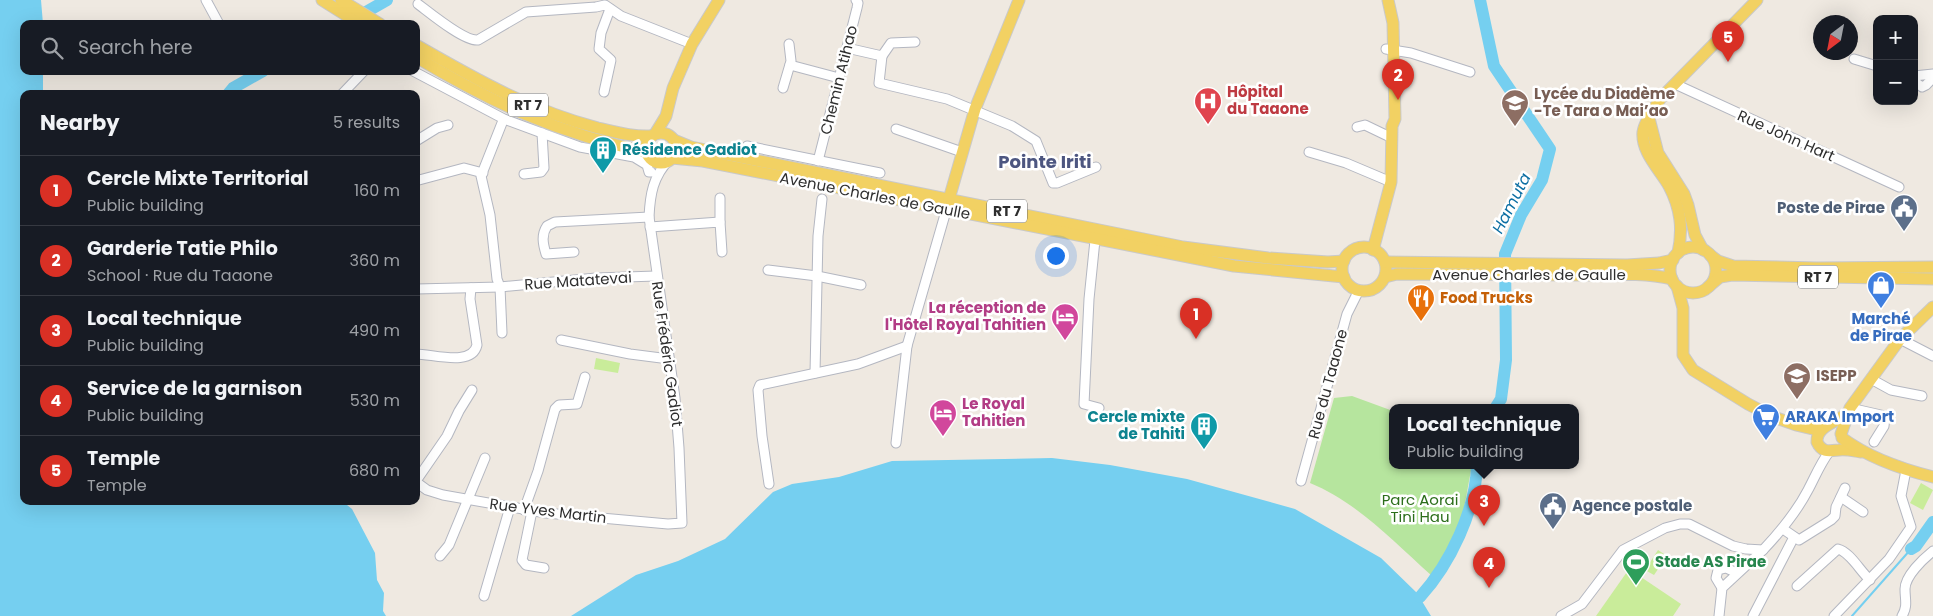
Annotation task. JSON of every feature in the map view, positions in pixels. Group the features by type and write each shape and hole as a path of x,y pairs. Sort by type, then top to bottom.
{"main road":[{"path":"322,0 344,6 374,20"},
{"path":"648,155 647,143 666,116 673,88 692,44 719,0"},
{"path":"947,205 975,109 1019,0"},
{"path":"1757,0 1661,98 1643,131 1648,152 1669,186 1681,220 1682,236 1670,272 1683,308 1682,349 1693,370 1748,404 1796,426 1808,434 1823,450 1863,452"},
{"path":"1373,250 1391,182 1392,132 1395,119 1390,49 1393,23 1389,4"},
{"path":"344,6 356,20"},
{"name":"RT 7","path":"420,47 491,88 540,110 638,137 664,133 672,138"},
{"name":"RT 7","path":"420,59 489,99 534,119 648,155 659,162 670,159"},
{"path":"666,116 676,148 670,159"},
{"path":"1649,118 1658,153 1684,194 1695,235 1714,263 1716,272 1706,289 1692,301 1687,341 1688,362"},
{"name":"Avenue Charles de Gaulle","path":"672,138 691,147 1095,240 1234,266 1344,278"},
{"name":"Avenue Charles de Gaulle","path":"670,159 703,162 1198,249 1268,258 1328,262 1344,261"},
{"path":"1359,290 1350,285 1344,278 1343,269 1344,261 1358,249 1366,248 1373,250 1382,256 1385,262 1385,277"},
{"path":"1675,257 1690,248 1707,253"},
{"name":"RT 7","path":"1707,253 1718,261 1733,266 1817,268 1933,267"},
{"name":"Avenue Charles de Gaulle","path":"1359,290 1367,291 1376,288 1385,277 1397,274 1628,265 1659,263 1675,257"},
{"name":"Avenue Charles de Gaulle","path":"1385,262 1500,269"},
{"name":"Avenue Charles de Gaulle","path":"1516,269 1641,276 1674,283"},
{"name":"RT 7","path":"1706,289 1720,277 1732,275 1933,279"},
{"path":"1674,283 1689,292 1706,289"},
{"path":"1818,444 1818,432 1839,420 1849,410 1900,339 1933,307"},
{"path":"1833,451 1841,444 1849,410"},
{"path":"1796,426 1817,430 1835,428 1842,436 1863,452 1906,470 1933,477"}],"street":[{"path":"206,0 217,20"},
{"name":"Chemin Atihao","path":"818,161 857,8 858,3 856,0"},
{"path":"418,4 470,40 476,40 526,12 606,5 621,16 692,44"},
{"path":"604,92 611,60 599,49 606,5"},
{"path":"914,42 890,43 882,56 879,83 947,99 975,109 1012,126 1036,141 1052,183 1057,183 1096,167"},
{"path":"784,88 790,65 788,44"},
{"path":"847,48 882,56"},
{"path":"1390,49 1470,72"},
{"path":"1857,60 1873,65"},
{"path":"790,65 839,78"},
{"path":"346,90 360,75"},
{"path":"420,75 504,119 580,147 634,156 647,165 649,172 651,172"},
{"path":"1918,76 1933,76"},
{"path":"1918,84 1922,87 1926,86 1933,76"},
{"name":"Rue John Hart","path":"1675,84 1898,187"},
{"path":"502,123 481,181 490,215 497,279 500,287 502,334"},
{"path":"420,138 427,133 448,125"},
{"path":"1357,127 1365,126 1392,132"},
{"path":"896,129 962,152"},
{"path":"524,174 541,172 544,168 542,133"},
{"path":"747,146 880,173"},
{"path":"1309,152 1346,163 1391,182"},
{"name":"Rue Frédéric Gadiot","path":"648,155 652,187 649,217 650,228 674,398 679,448 682,522"},
{"name":"Rue Frédéric Gadiot","path":"652,187 662,167 670,159"},
{"path":"420,180 464,168 483,173"},
{"path":"720,198 722,252"},
{"path":"815,373 816,276 822,199"},
{"path":"896,443 907,346 947,205"},
{"path":"574,252 546,254 543,234 547,226 555,222 575,220 649,217"},
{"path":"650,228 720,222"},
{"path":"1095,240 1089,299 1084,404 1099,408"},
{"path":"768,270 816,276 861,285"},
{"name":"Rue Matatevai","path":"420,288 500,287 596,278 656,276"},
{"path":"420,354 461,358 468,356 475,350 477,345 470,299 471,288"},
{"name":"Rue du Taaone","path":"1302,480 1348,309 1359,290"},
{"path":"1900,339 1933,356"},
{"path":"561,340 630,354 669,359"},
{"path":"769,484 762,436 758,390 760,385 858,364 907,346"},
{"path":"544,568 526,565 522,560 528,510 555,409 558,405 576,405 584,377"},
{"path":"1871,379 1891,390 1922,396"},
{"path":"420,475 447,436 472,390"},
{"path":"1849,410 1881,415 1886,420 1874,442"},
{"path":"1722,588 1783,528 1808,491 1819,458 1818,444"},
{"path":"1815,473 1833,451"},
{"path":"440,556 449,544 485,458"},
{"path":"1834,616 1894,553 1911,527 1901,496 1906,470"},
{"name":"Rue Yves Martin","path":"420,484 427,490 443,496 528,510 668,524 682,522"},
{"path":"1783,528 1798,540 1802,540 1835,516 1843,493 1863,512"},
{"path":"484,596 510,507"},
{"path":"1576,616 1582,604 1623,550 1665,528 1689,524 1733,546 1762,550"},
{"path":"1754,616 1794,537"},
{"path":"1798,586 1838,548 1856,563 1860,572 1870,580"},
{"path":"1902,616 1907,607 1905,587 1908,578 1933,551"},
{"path":"1719,616 1722,588 1716,578 1718,570 1726,568 1737,573"},
{"path":"1561,616 1582,604"}],"green space":[{"path":"596,358 620,363 618,373 594,369"},
{"name":"Parc Aorai Tini Hau","path":"1352,396 1389,410 1389,469 1471,469 1459,535 1431,575 1389,536 1359,512 1344,501 1310,483 1334,398"},
{"path":"1921,483 1933,490 1923,510 1910,503"},
{"path":"1658,550 1667,556 1654,575 1645,570"},
{"name":"Stade AS Pirae","path":"1629,569 1681,604 1673,616 1596,616"}],"water":[{"path":"0,0 41,0 43,20 20,20 20,75 43,75 43,90 20,90 20,505 347,505 352,509 375,553 377,580 384,593 383,611 386,616 0,616"},
{"path":"1052,458 1110,465 1187,479 1295,509 1381,558 1417,593 1431,616 571,616 636,575 678,561 725,539 773,492 792,484 839,477 892,461"}],"waterway":[{"path":"352,20 387,0"},
{"name":"Hamuta","path":"1480,0 1494,66 1550,149 1542,180 1521,215 1505,254 1506,360 1501,399 1498,404"},
{"path":"231,90 256,75"},
{"name":"Hamuta","path":"1420,597 1441,569 1459,536 1472,500 1477,469"},
{"path":"1911,549 1916,546 1933,522"},
{"path":"1852,616 1911,549"}],"place":[{"name":"Temple","path":"1728,62"},
{"name":"Garderie Tatie Philo","path":"1398,100"},
{"name":"Hôpital du Taaone","path":"1208,125"},
{"name":"Lycée du Diadème -Te Tara o Mai’ao","path":"1515,127"},
{"name":"Résidence Gadiot","path":"603,174"},
{"name":"Poste de Pirae","path":"1904,232"},
{"name":"Marché de Pirae","path":"1881,309"},
{"name":"Food Trucks","path":"1421,322"},
{"name":"Cercle Mixte Territorial","path":"1196,339"},
{"name":"La réception de l'Hôtel Royal Tahitien","path":"1065,341"},
{"name":"ISEPP","path":"1797,400"},
{"name":"Le Royal Tahitien","path":"943,437"},
{"name":"ARAKA Import","path":"1766,441"},
{"name":"Cercle mixte de Tahiti","path":"1204,450"},
{"name":"Local technique","path":"1484,526"},
{"name":"Agence postale","path":"1553,530"},
{"name":"Stade AS Pirae","path":"1636,586"},
{"name":"Service de la garnison","path":"1489,588"}],"district":[{"name":"Pointe Iriti","path":"1045,162"}]}
